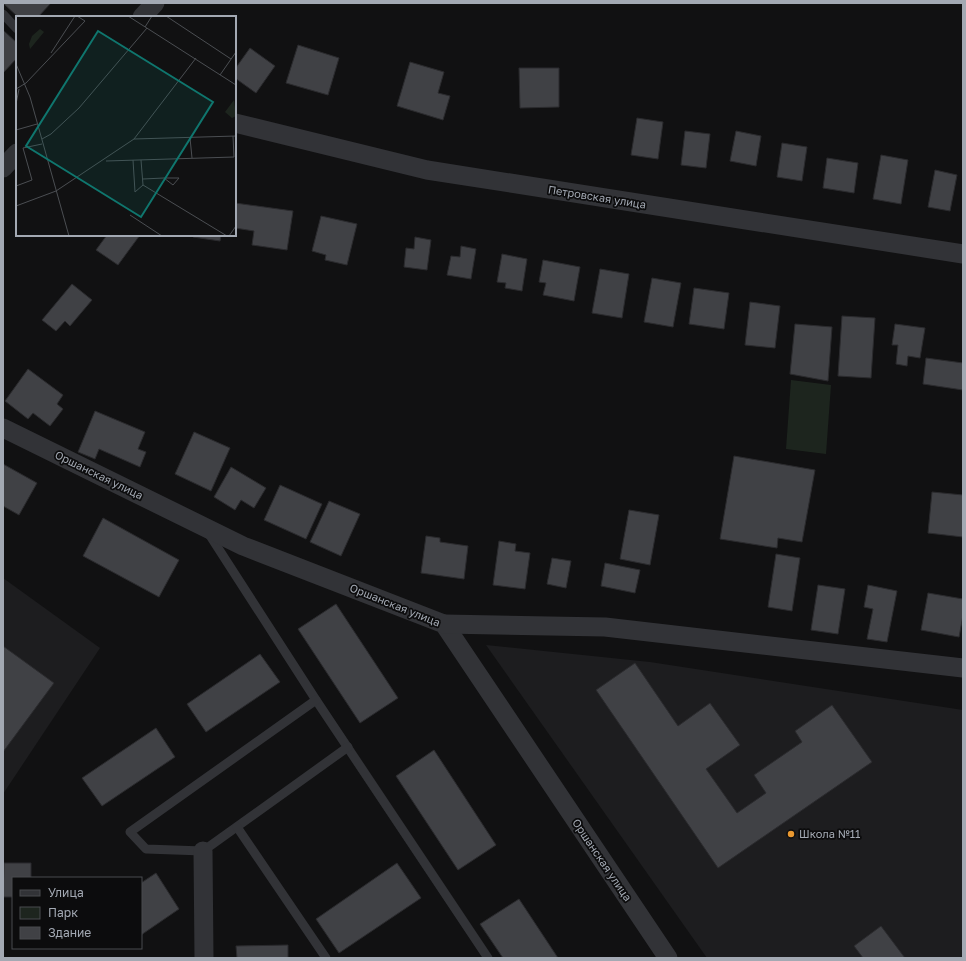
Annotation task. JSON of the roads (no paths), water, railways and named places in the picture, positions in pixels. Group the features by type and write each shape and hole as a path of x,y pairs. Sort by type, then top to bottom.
{"street":[{"path":"143,16 155,3"},
{"name":"Петровская улица","path":"236,123 427,170 963,254"},
{"path":"3,168 16,153"},
{"name":"Оршанская улица","path":"3,428 243,546 444,624 668,958"},
{"path":"444,624 605,627 963,668"},
{"path":"203,851 204,958"}],"lane":[{"path":"3,14 16,28"},
{"path":"205,527 316,700 488,958"},
{"path":"316,700 130,832 146,849 203,851 348,747"},
{"path":"237,827 323,957"}],"place":[{"name":"Школа №11","path":"791,834"}]}
